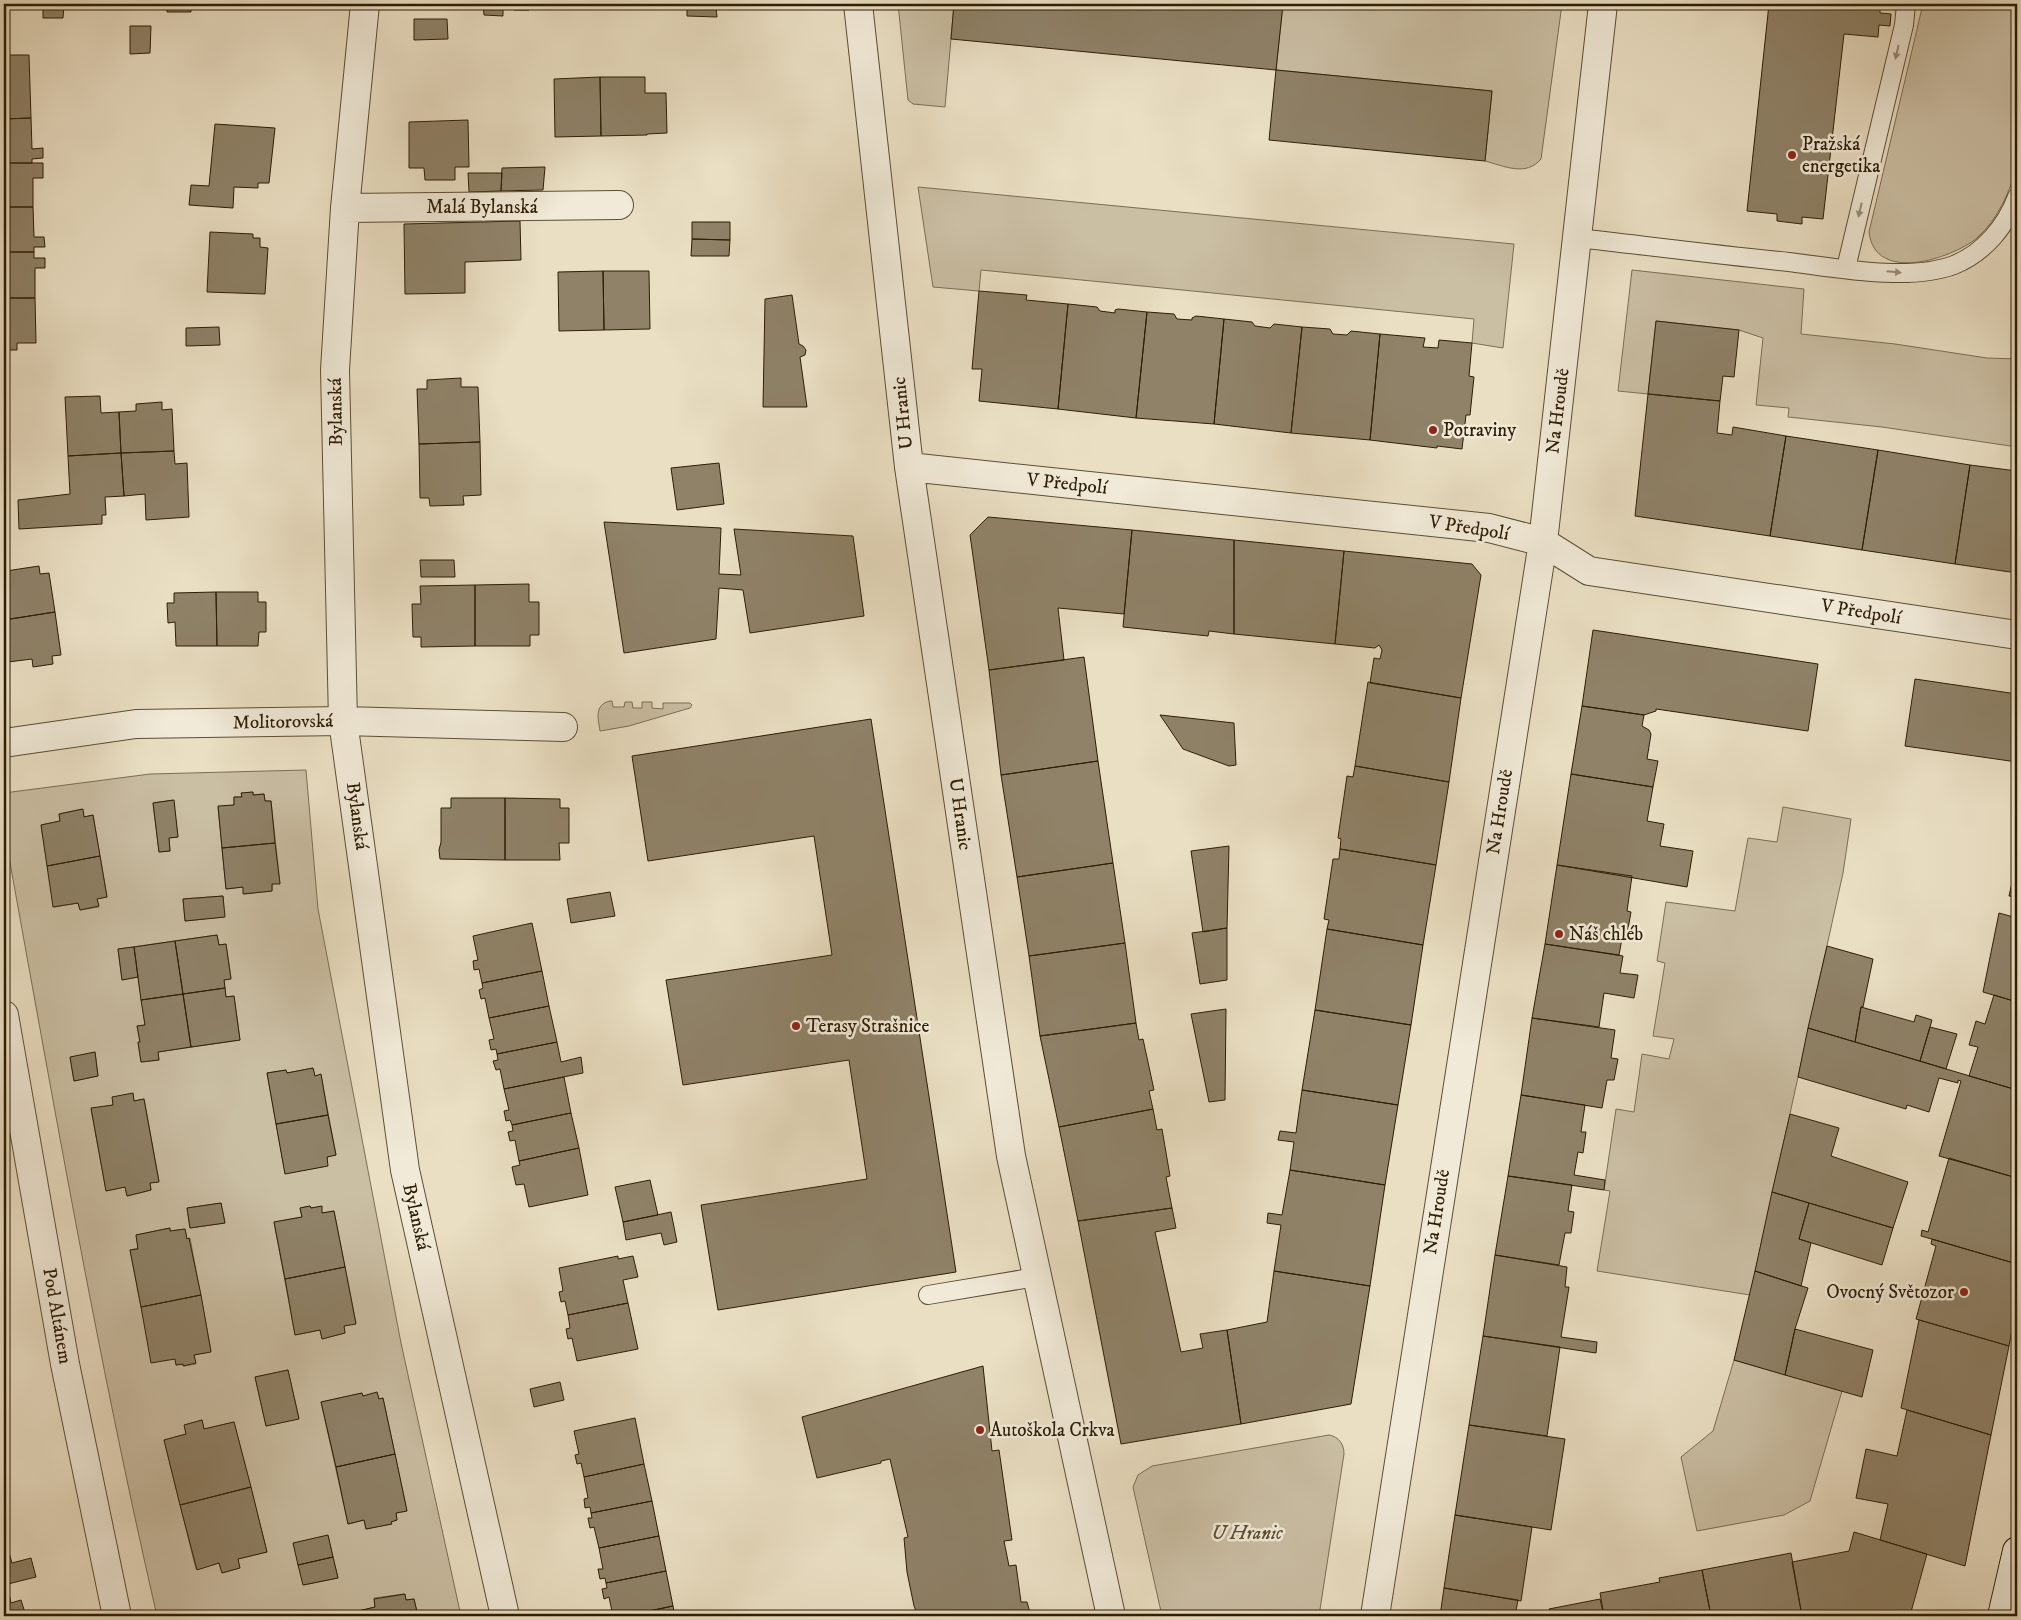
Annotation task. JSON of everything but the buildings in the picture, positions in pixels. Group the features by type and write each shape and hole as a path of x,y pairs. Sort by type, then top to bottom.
{"street":[{"name":"Bylanská","path":"365,4 345,208 335,370 343,721 405,1170 505,1616"},
{"name":"U Hranic","path":"858,4 909,467 1011,1156 1111,1616"},
{"name":"Na Hroudě","path":"1375,1616 1543,542 1603,4"},
{"name":"Malá Bylanská","path":"345,208 619,205"},
{"name":"V Předpolí","path":"909,467 1489,528 1543,542 1589,571 2017,635"},
{"name":"Molitorovská","path":"4,743 136,724 343,721 563,727"},
{"name":"Pod Altánem","path":"4,1015 65,1364 117,1616"},
{"path":"2002,1616 2017,1551"}],"lane":[{"path":"1846,268 1904,25 1906,4"},
{"path":"1578,238 1910,274 1930,272 1955,264 1979,250 2010,215 2017,197"},
{"path":"928,1295 1036,1277"}],"green space":[{"path":"898,4 954,4 945,107 913,104 908,100"},
{"path":"1283,4 1562,4 1541,159 1529,168 1522,169 1514,169 1485,161 1492,91 1276,70"},
{"path":"1923,4 2017,4 2017,165 2011,185 1997,214 1977,238 1965,246 1933,259 1899,262 1885,258 1874,248 1869,232"},
{"path":"918,187 1514,244 1503,348 1472,343 1474,319 981,270 979,291 933,287"},
{"path":"1632,270 1804,289 1801,334 1895,344 1987,358 2017,359 2017,447 1882,427 1788,417 1789,408 1756,405 1763,338 1739,330 1656,321 1648,394 1618,391"},
{"path":"612,701 613,707 624,707 625,702 632,702 633,708 642,708 642,702 652,702 652,708 663,709 663,703 690,703 692,705 690,708 629,726 600,731 599,709"},
{"path":"306,770 318,909 401,1343 461,1616 418,1616 414,1599 406,1600 404,1594 374,1598 375,1607 354,1612 355,1616 157,1616 95,1322 4,830 4,793 150,774","holes":["253,792 253,795 264,794 265,801 271,801 280,883 272,884 272,891 244,894 243,887 226,889 218,807 234,805 234,797 242,797 242,793","173,800 178,837 169,838 170,851 159,852 153,803","82,809 84,817 93,815 107,897 97,899 99,907 80,910 78,903 54,907 41,825 60,821 59,814","223,896 224,917 185,921 183,899","217,935 219,945 226,944 231,978 224,980 226,997 234,996 240,1040 158,1052 159,1060 141,1062 137,1026 145,1025 138,977 122,980 118,949","95,1052 98,1076 74,1081 70,1058","313,1068 315,1076 321,1075 336,1155 327,1157 327,1166 285,1173 267,1073 286,1070 287,1073","133,1094 134,1101 144,1099 159,1181 150,1183 151,1190 127,1196 125,1187 106,1191 91,1109 113,1105","221,1203 225,1223 190,1228 187,1208","310,1206 311,1208 321,1207 322,1213 334,1211 356,1323 344,1326 345,1333 322,1339 320,1330 295,1335 274,1222 302,1217 300,1208","170,1228 170,1231 185,1229 187,1239 190,1238 211,1351 194,1355 196,1364 176,1365 175,1359 141,1307 130,1250 138,1248 136,1235","288,1370 299,1418 266,1426 255,1377","362,1393 363,1396 377,1393 379,1399 383,1398 407,1511 396,1513 397,1520 391,1522 391,1524 366,1529 364,1520 348,1524 321,1402","202,1420 204,1429 234,1422 267,1552 238,1559 239,1568 222,1573 219,1563 196,1569 164,1440 186,1434 185,1425","328,1536 338,1578 304,1585"]},
{"path":"1783,807 1851,819 1843,873 1750,1295 1597,1271 1610,1191 1604,1190 1616,1109 1634,1112 1642,1054 1669,1059 1674,1039 1653,1036 1665,963 1657,961 1666,902 1735,911 1748,838 1777,842"},
{"path":"1734,1360 1842,1391 1810,1501 1784,1515 1697,1531 1681,1457 1713,1431"},
{"name":"U Hranic","path":"1329,1435 1336,1437 1340,1442 1344,1454 1319,1616 1162,1616 1133,1487 1138,1475 1152,1466"}],"place":[{"name":"Pražská energetika","path":"1792,155"},
{"name":"Potraviny","path":"1433,430"},
{"name":"Náš chléb","path":"1559,934"},
{"name":"Terasy Strašnice","path":"796,1026"},
{"name":"Ovocný Světozor","path":"1964,1292"},
{"name":"Autoškola Crkva","path":"980,1430"}]}
